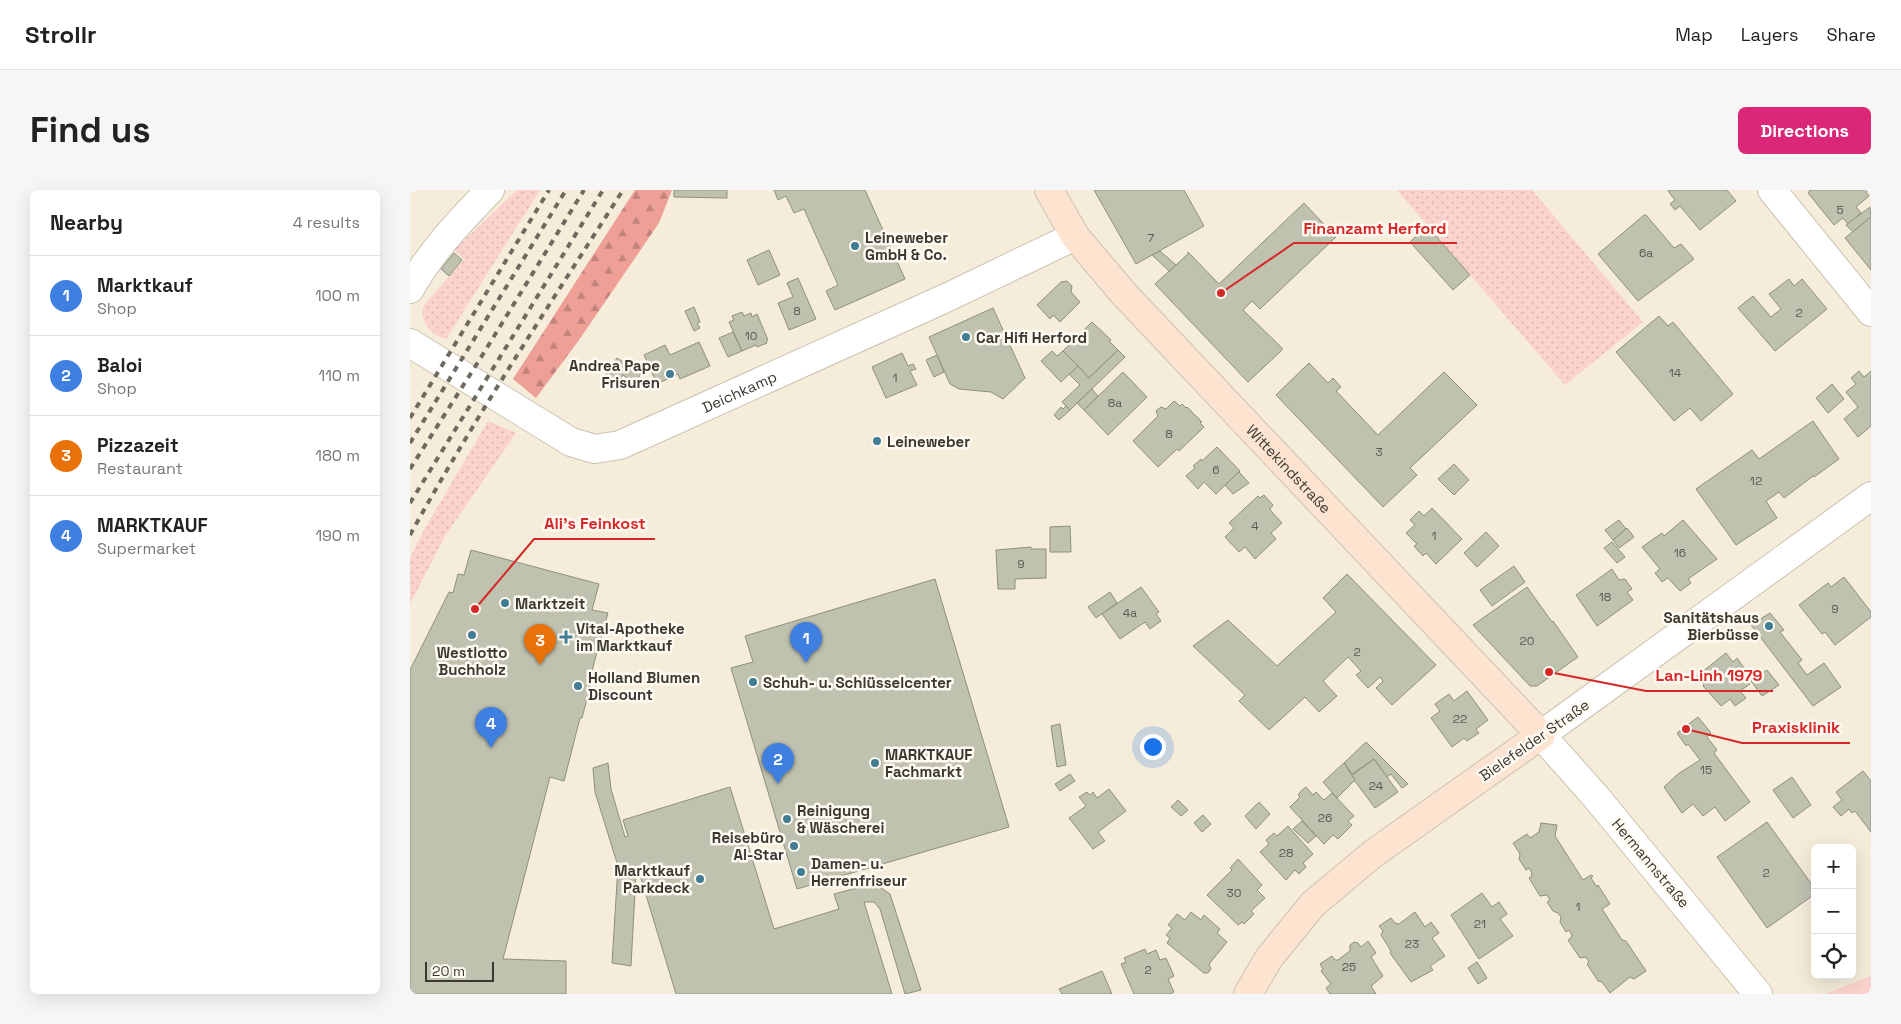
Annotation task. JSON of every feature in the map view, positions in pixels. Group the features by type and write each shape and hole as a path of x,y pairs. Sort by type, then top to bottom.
{"street":[{"path":"410,289 419,272 452,229 490,190"},
{"name":"Wittekindstraße","path":"1049,190 1075,236 1124,294 1542,735"},
{"path":"1772,190 1871,312"},
{"name":"Deichkamp","path":"410,343 571,442 595,448 620,445 948,297 1075,236"},
{"name":"Bielefelder Straße","path":"1248,994 1269,958 1313,904 1374,853 1542,735 1871,496"},
{"name":"Hermannstraße","path":"1542,735 1596,797 1758,994"}],"shaded area":[{"path":"517,190 540,190 446,339 440,337 431,331 425,322 423,317 424,305 464,260 454,250"},
{"path":"1397,190 1532,190 1643,322 1565,385"},
{"path":"488,421 516,433 445,536 410,604 410,558 423,532"},
{"path":"1871,976 1871,994 1825,994"}],"green space":[{"path":"635,190 672,190 659,223 579,340 536,398 513,379"}],"building":[{"path":"674,190 727,190 727,198 674,197"},
{"name":"Leineweber GmbH & Co.","path":"774,190 865,190 905,279 835,310 826,291 838,285 804,209 794,213 786,196 778,200"},
{"path":"1094,190 1184,190 1204,226 1136,264"},
{"path":"1669,190 1727,190 1736,201 1700,230 1680,206 1675,210 1670,204 1675,200"},
{"path":"1810,190 1869,190 1866,192 1869,196 1856,207 1861,213 1848,224 1843,218 1834,225 1808,193"},
{"path":"1304,203 1336,237 1260,309 1252,301 1243,310 1282,348 1248,382 1155,284 1188,252 1219,284"},
{"path":"1870,207 1871,217 1853,232 1846,225"},
{"path":"1644,215 1674,248 1681,244 1694,259 1638,301 1598,254"},
{"path":"1871,217 1871,270 1845,238"},
{"path":"1427,226 1470,275 1453,290 1410,242"},
{"path":"769,250 780,275 758,285 747,260"},
{"path":"1160,251 1176,265 1169,271 1152,255"},
{"path":"454,253 462,260 449,276 441,269"},
{"path":"798,278 816,319 789,330 778,303 793,297 787,283"},
{"path":"1789,279 1794,286 1802,279 1827,309 1775,351 1738,308 1753,296 1771,317 1781,309 1769,294"},
{"path":"1067,281 1072,286 1071,292 1080,302 1060,322 1053,315 1050,319 1037,305 1061,282"},
{"path":"694,307 700,322 697,323 700,328 694,331 685,311"},
{"path":"993,308 1025,378 1003,399 991,392 959,389 950,384 929,337"},
{"path":"742,312 744,316 751,313 752,317 757,314 768,340 766,341 767,343 742,351 729,322 734,320 732,316"},
{"path":"1659,316 1668,326 1673,322 1733,394 1701,421 1690,408 1674,421 1616,352"},
{"path":"1092,322 1111,340 1109,341 1118,350 1089,378 1063,351"},
{"path":"733,332 742,351 728,357 719,338"},
{"path":"699,342 710,366 680,379 678,374 657,384 644,355 665,345 670,355"},
{"path":"1118,350 1125,357 1070,410 1062,402 1080,385 1069,374 1078,366 1089,378"},
{"path":"1052,351 1057,356 1063,351 1078,366 1061,382 1041,361"},
{"path":"902,353 908,366 913,364 916,369 910,371 917,385 886,398 872,367"},
{"path":"937,355 944,372 934,377 926,360"},
{"path":"617,358 641,374 634,383 623,375 617,384 605,376"},
{"path":"1309,363 1328,383 1333,378 1341,387 1336,391 1378,435 1444,372 1477,405 1410,468 1417,475 1383,507 1276,395"},
{"path":"1859,371 1864,377 1871,371 1871,426 1858,437 1844,419 1858,407 1846,392 1856,384 1851,378"},
{"path":"1123,372 1147,397 1108,435 1084,410"},
{"path":"1832,384 1844,399 1828,413 1816,398"},
{"path":"1092,389 1098,396 1084,410 1077,403"},
{"path":"1174,401 1180,406 1182,404 1187,407 1202,422 1200,423 1204,427 1179,451 1177,449 1158,467 1133,441 1158,416 1156,411 1161,407 1166,409"},
{"path":"1066,406 1070,410 1059,420 1054,415 1061,407 1063,409"},
{"path":"1813,421 1839,459 1784,498 1779,492 1766,501 1777,518 1736,545 1696,489 1752,450 1759,459"},
{"path":"1217,447 1240,471 1216,494 1204,482 1198,489 1186,476 1195,468 1193,466 1201,459 1202,461"},
{"path":"1454,464 1469,480 1454,495 1438,479"},
{"path":"1239,472 1249,483 1233,494 1225,485"},
{"path":"1264,495 1273,505 1270,509 1271,511 1282,523 1271,533 1276,539 1255,559 1245,547 1239,552 1225,537 1234,528 1229,523 1258,496 1260,498"},
{"path":"1432,508 1462,539 1436,564 1426,553 1423,556 1414,546 1417,544 1406,533 1415,525 1410,520 1419,511 1424,516"},
{"path":"1619,520 1626,529 1613,540 1605,530"},
{"path":"1683,520 1717,559 1688,579 1691,583 1680,591 1668,578 1662,582 1655,573 1660,569 1642,547 1662,533 1664,536"},
{"path":"1070,526 1071,552 1050,552 1050,527"},
{"path":"1627,528 1634,537 1619,548 1613,540"},
{"path":"1486,532 1499,546 1477,567 1464,553"},
{"path":"1612,542 1625,557 1617,563 1604,548"},
{"path":"1031,547 1031,549 1046,549 1046,578 1015,579 1015,589 998,589 996,550"},
{"path":"471,550 599,584 592,610 608,613 564,781 550,777 503,959 566,961 566,994 410,994 410,670 449,592 453,593 458,574 464,575"},
{"path":"1514,566 1525,582 1492,606 1480,590"},
{"path":"1612,569 1619,580 1625,579 1632,589 1627,592 1633,600 1597,626 1576,595"},
{"path":"1347,574 1436,665 1392,705 1376,688 1383,681 1380,677 1368,688 1356,675 1361,671 1348,657 1323,681 1337,696 1319,712 1305,697 1269,730 1239,701 1245,695 1193,646 1228,620 1277,666 1336,612 1323,598"},
{"path":"1844,577 1871,612 1871,617 1835,645 1825,632 1822,634 1799,605 1828,583 1831,587"},
{"name":"MARKTKAUF Fachmarkt","path":"935,579 1009,827 797,889 731,668 753,662 745,636"},
{"path":"1141,587 1159,612 1156,614 1161,621 1150,629 1145,622 1120,639 1102,614"},
{"path":"1527,587 1578,657 1537,686 1530,686 1473,625"},
{"path":"1110,592 1117,603 1096,618 1088,607"},
{"path":"1770,613 1784,630 1780,632 1802,660 1798,663 1807,675 1824,663 1841,687 1813,706 1751,625"},
{"path":"1726,653 1733,662 1737,658 1747,672 1743,675 1750,684 1740,691 1746,698 1735,706 1730,699 1721,706 1703,686 1697,676"},
{"path":"1767,670 1779,685 1762,696 1751,681"},
{"path":"1467,691 1488,720 1476,729 1479,733 1467,741 1464,738 1452,747 1431,718 1440,711 1435,704 1449,694 1454,701"},
{"path":"1698,717 1711,733 1707,737 1717,750 1714,753 1750,802 1725,821 1715,807 1703,816 1693,804 1682,813 1664,787 1678,774 1700,760 1688,744 1686,746 1677,733"},
{"path":"1060,724 1066,765 1057,767 1051,726"},
{"path":"1366,742 1408,784 1402,788 1391,774 1387,777 1374,759 1352,774 1344,763"},
{"path":"1374,759 1398,792 1375,808 1351,776"},
{"name":"Marktkauf Parkdeck","path":"608,763 611,789 625,837 628,836 623,820 730,787 774,929 839,909 834,894 868,885 878,886 890,894 921,990 905,994 880,909 874,902 864,902 892,994 676,994 639,872 636,873 631,966 612,963 618,866 595,792 593,768"},
{"path":"1344,763 1355,780 1337,798 1323,782"},
{"path":"1863,771 1871,781 1871,832 1855,811 1852,813 1849,809 1841,816 1833,807 1842,800 1836,792"},
{"path":"1070,774 1075,781 1060,791 1055,784"},
{"path":"1792,777 1811,805 1793,818 1773,790"},
{"path":"1306,787 1313,795 1316,792 1324,800 1332,793 1354,816 1348,821 1352,825 1338,839 1333,835 1324,844 1290,807 1300,797 1298,795"},
{"path":"1109,789 1126,811 1098,832 1105,841 1093,849 1069,818 1086,806 1079,797 1087,792 1090,795 1093,792 1097,798"},
{"path":"1178,800 1188,810 1181,816 1171,807"},
{"path":"1259,802 1270,814 1256,829 1245,816"},
{"path":"1203,815 1211,824 1202,832 1194,823"},
{"path":"1302,821 1316,836 1308,843 1293,829"},
{"path":"1767,822 1811,883 1811,897 1767,928 1717,857"},
{"path":"1541,823 1557,825 1555,836 1583,880 1591,875 1593,876 1591,878 1597,887 1598,885 1610,904 1602,909 1622,940 1626,941 1646,971 1634,979 1630,977 1610,993 1602,982 1598,981 1587,964 1589,962 1586,957 1580,958 1568,940 1572,935 1569,930 1566,932 1560,922 1561,917 1553,911 1547,902 1550,900 1547,895 1540,896 1529,878 1532,873 1529,868 1526,870 1519,859 1520,854 1513,843 1527,834 1530,838 1539,832"},
{"path":"1288,826 1313,854 1303,863 1306,867 1299,874 1295,870 1286,880 1260,852 1269,844 1266,840 1274,833 1277,836"},
{"path":"1238,859 1262,885 1257,890 1265,898 1251,911 1254,914 1244,924 1242,922 1238,925 1207,895 1232,870 1230,868"},
{"path":"1482,893 1492,907 1499,902 1507,914 1500,919 1513,936 1479,959 1451,915"},
{"path":"1191,912 1201,920 1204,915 1220,929 1217,933 1227,942 1209,964 1211,969 1208,973 1204,973 1167,943 1170,938 1166,935 1172,928 1168,925 1177,914 1185,920"},
{"path":"1415,912 1425,927 1431,922 1439,933 1432,938 1445,956 1430,966 1433,970 1411,982 1390,953 1391,951 1381,935 1383,931 1379,926 1391,918 1395,923 1399,924"},
{"path":"1368,941 1376,953 1371,957 1383,976 1371,986 1376,994 1330,994 1326,988 1331,984 1321,971 1323,969 1320,964 1332,956 1335,960 1338,960 1350,951 1350,945 1354,942 1358,943 1361,947"},
{"path":"1145,949 1147,954 1156,950 1160,960 1166,958 1174,976 1168,979 1174,992 1170,994 1134,994 1121,964 1126,962 1124,958"},
{"path":"1477,962 1487,978 1478,984 1468,968"},
{"path":"1102,971 1112,994 1062,994 1059,989"}],"railway":[{"path":"410,418 549,190"},
{"path":"410,443 566,190"},
{"path":"410,469 584,190"},
{"path":"410,503 603,190"},
{"path":"410,535 487,404 623,190"}],"place":[{"name":"Leineweber GmbH & Co.","path":"855,246"},
{"name":"Finanzamt Herford","path":"1221,293"},
{"name":"Car Hifi Herford","path":"966,337"},
{"name":"Andrea Pape Frisuren","path":"670,374"},
{"name":"Leineweber","path":"877,441"},
{"name":"Marktzeit","path":"505,603"},
{"name":"Ali's Feinkost","path":"475,609"},
{"name":"Sanitätshaus Bierbüsse","path":"1769,626"},
{"name":"Westlotto Buchholz","path":"472,635"},
{"name":"Vital-Apotheke im Marktkauf","path":"566,637"},
{"name":"Marktkauf","path":"806,663"},
{"name":"Pizzazeit","path":"540,665"},
{"name":"Lan-Linh 1979","path":"1549,672"},
{"name":"Schuh- u. Schlüsselcenter","path":"753,682"},
{"name":"Holland Blumen Discount","path":"578,686"},
{"name":"Praxisklinik","path":"1686,729"},
{"name":"MARKTKAUF","path":"491,748"},
{"name":"MARKTKAUF Fachmarkt","path":"875,763"},
{"name":"Baloi","path":"778,784"},
{"name":"Reinigung & Wäscherei","path":"787,819"},
{"name":"Reisebüro Al-Star","path":"794,846"},
{"name":"Damen- u. Herrenfriseur","path":"801,872"},
{"name":"Marktkauf Parkdeck","path":"700,879"}]}
